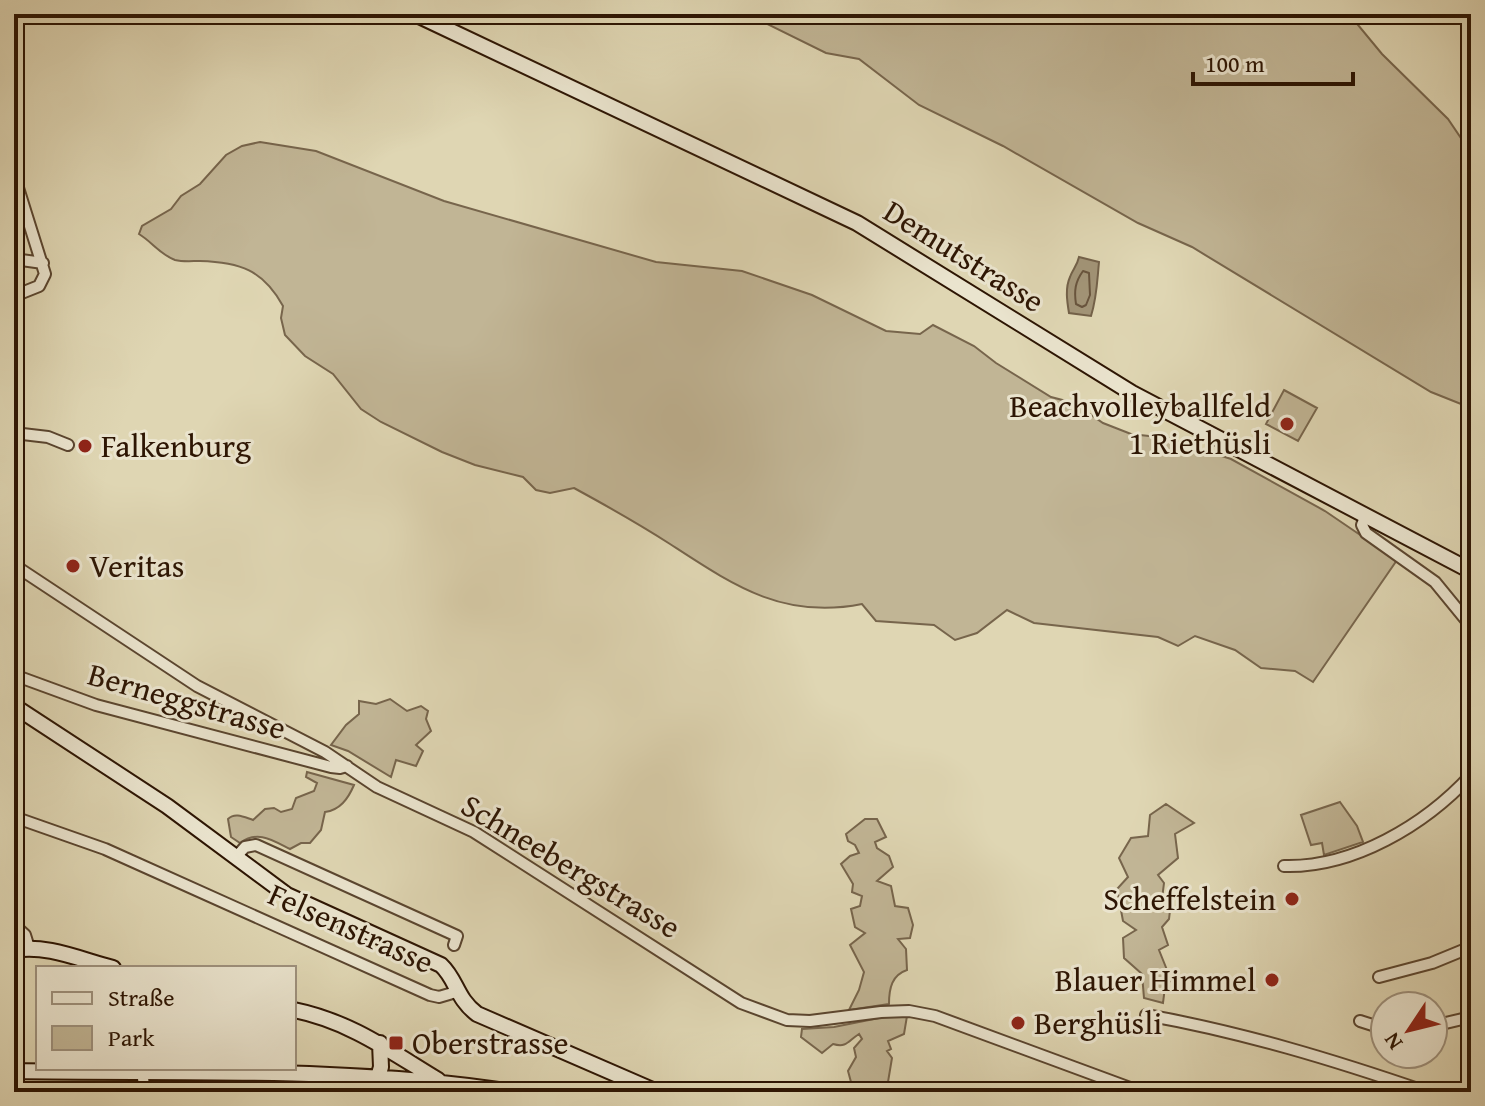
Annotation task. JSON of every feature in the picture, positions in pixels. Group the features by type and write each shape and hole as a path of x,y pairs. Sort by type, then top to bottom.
{"street":[{"name":"Demutstrasse","path":"415,14 857,223 1111,381 1471,571"},
{"path":"14,175 45,274 42,283 14,296"},
{"path":"14,259 43,263"},
{"path":"14,433 48,437 68,445"},
{"path":"1365,517 1362,525 1366,533 1435,582 1471,626"},
{"name":"Schneebergstrasse","path":"14,565 197,686 347,766 377,787 474,832 751,1007 787,1020 810,1021 909,1011 935,1016 1141,1092"},
{"name":"Berneggstrasse","path":"14,675 96,705 331,767 347,766"},
{"path":"14,706 167,806 271,884 302,903 441,965 448,972 456,992"},
{"path":"1284,866 1322,862 1379,843 1428,814 1471,775"},
{"name":"Felsenstrasse","path":"14,817 105,849 430,995 439,997 456,992 467,1006 482,1017 633,1079 657,1092"},
{"path":"236,857 245,847 256,845 457,936 454,945"},
{"path":"14,925 25,935 22,949 103,966"},
{"path":"1379,977 1432,963 1471,947"},
{"path":"296,1010 321,1015 380,1043 441,1087"},
{"path":"1146,1015 1210,1026 1308,1052 1427,1092"},
{"path":"1449,1022 1471,1017"},
{"path":"1360,1021 1369,1024"},
{"path":"378,1077 381,1067 380,1043"},
{"path":"134,1070 144,1085 154,1092"},
{"path":"14,1071 134,1070 378,1077 419,1086 512,1092"}],"green space":[{"path":"747,14 1349,14 1382,54 1448,119 1471,153 1471,408 1431,392 1192,247 1138,223 1003,146 919,105 859,59 826,53"},
{"path":"260,142 316,151 444,201 656,262 742,271 812,295 886,331 920,334 933,325 974,346 1051,397 1074,403 1103,423 1131,434 1167,438 1231,459 1325,511 1397,560 1313,682 1295,671 1261,668 1235,650 1195,636 1178,646 1158,637 1034,623 1007,610 977,633 955,640 934,625 876,621 862,604 834,608 808,607 760,595 715,573 647,529 574,488 550,493 536,490 523,477 475,465 381,422 361,409 333,374 305,356 285,335 281,318 283,306 258,276 227,263 175,260 139,234 142,226 171,209 181,196 200,184 226,155 242,146"},
{"path":"1284,390 1317,408 1298,441 1266,424"},
{"path":"390,699 407,711 421,706 428,711 426,719 431,731 416,745 423,751 416,766 396,760 391,777 348,751 331,745 359,714 359,701 376,704"},
{"path":"307,772 354,785 343,803 325,812 321,830 310,843 301,843 290,849 265,838 253,837 240,843 231,837 228,819 231,817 253,820 265,809 274,808 281,812 292,809 296,798 314,791 317,783 306,777"},
{"path":"1340,802 1357,826 1363,842 1324,855 1322,843 1311,845 1301,815"},
{"path":"1166,804 1194,823 1175,834 1178,858 1158,875 1164,883 1162,899 1171,902 1169,919 1162,927 1168,945 1159,950 1171,980 1165,987 1163,1003 1144,998 1142,974 1124,958 1123,938 1136,930 1123,921 1117,889 1128,877 1119,858 1131,838 1148,836 1150,815"},
{"path":"865,819 877,819 886,837 875,842 877,848 889,856 893,867 877,881 891,886 895,906 908,908 913,925 910,938 898,939 906,949 907,970 892,983 889,1004 849,1010 864,972 850,945 865,933 855,927 851,909 860,906 862,896 852,892 853,884 841,864 859,853 846,834"},
{"path":"889,1016 907,1016 904,1034 888,1041 891,1049 887,1051 892,1058 888,1082 877,1086 880,1092 858,1092 857,1085 851,1082 848,1071 856,1057 854,1048 862,1039 859,1034 844,1044 833,1044 822,1053 801,1037 802,1029 834,1027"}],"water":[{"path":"1079,257 1099,262 1091,316 1069,313 1067,286"}],"place":[{"name":"Beachvolleyballfeld 1 Riethüsli","path":"1287,424"},
{"name":"Falkenburg","path":"85,446"},
{"name":"Veritas","path":"73,566"},
{"name":"Scheffelstein","path":"1292,899"},
{"name":"Blauer Himmel","path":"1272,980"},
{"name":"Berghüsli","path":"1018,1023"},
{"name":"Oberstrasse","path":"396,1043"}]}
